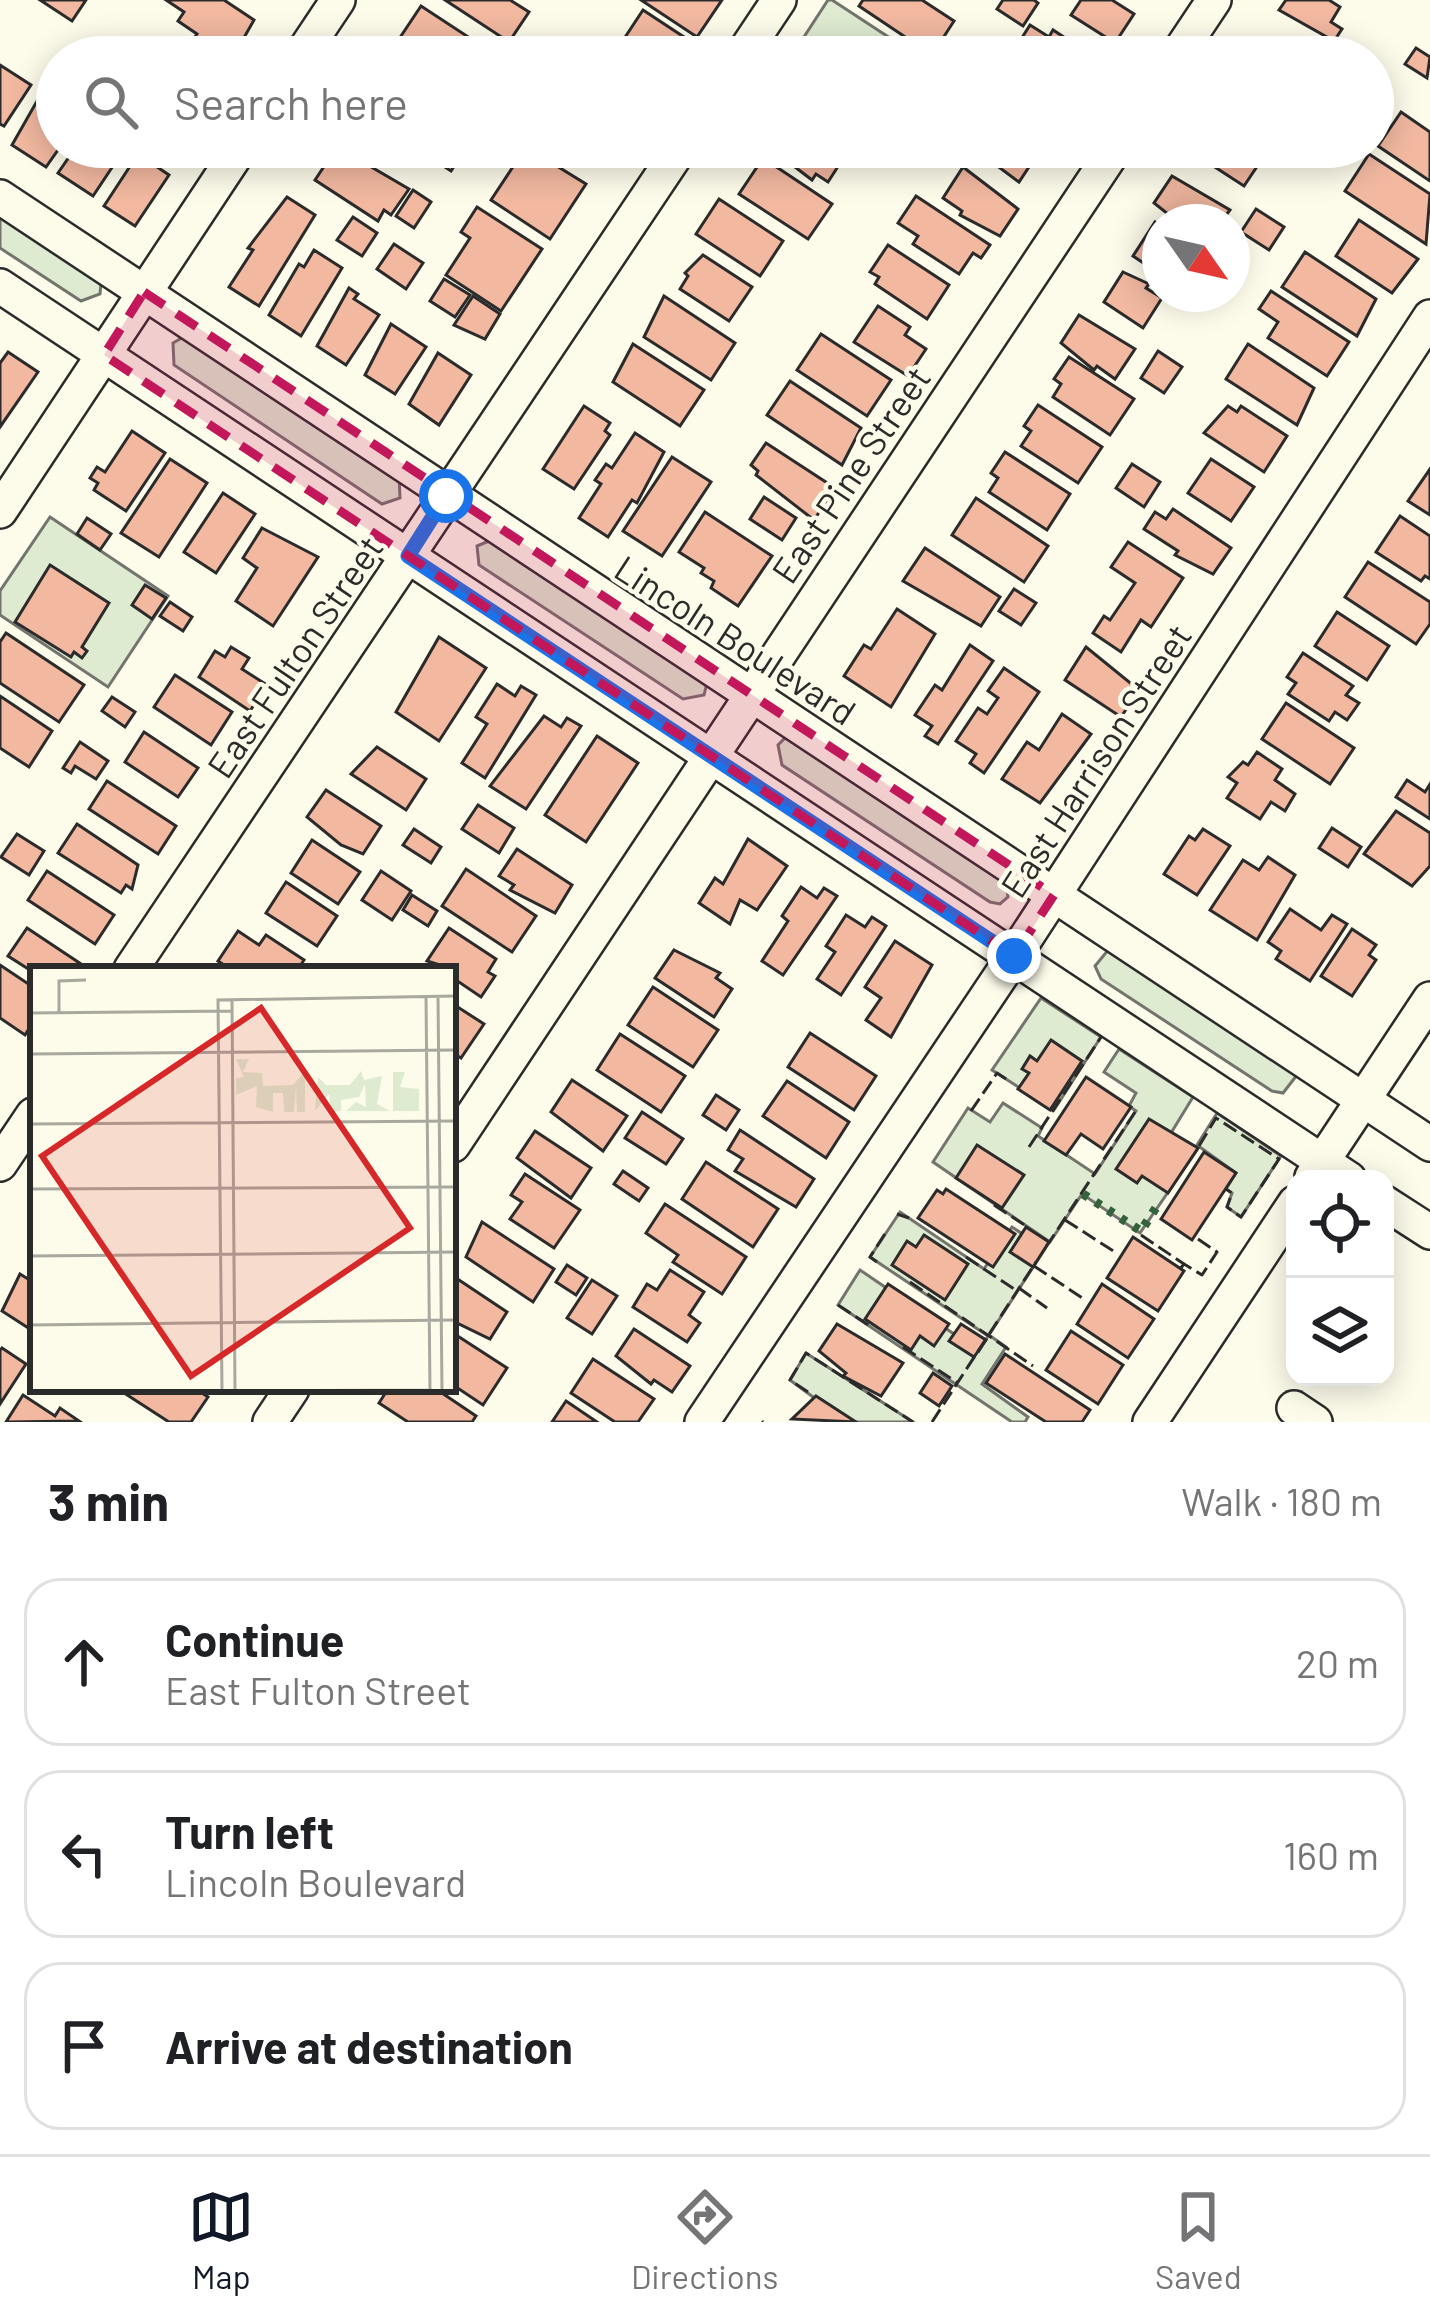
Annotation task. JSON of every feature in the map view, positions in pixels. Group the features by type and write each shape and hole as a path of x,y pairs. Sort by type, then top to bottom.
{"street":[{"path":"314,36 338,0"},
{"path":"755,36 779,0"},
{"path":"1190,36 1214,0"},
{"path":"0,511 227,168"},
{"name":"East Fulton Street","path":"133,966 667,168"},
{"name":"East Pine Street","path":"456,1140 1102,168"},
{"name":"Lincoln Boulevard","path":"0,197 1430,1144"},
{"path":"0,286 1014,956 1323,1170"},
{"name":"East Harrison Street","path":"702,1422 1014,956 1430,316"},
{"path":"1328,1170 1363,1100 1430,999"},
{"path":"0,1164 30,1119"},
{"path":"1394,1209 1430,1232"},
{"path":"1150,1422 1286,1217"},
{"path":"270,1422 290,1392"}],"highlighted area":[{"path":"144,292 1054,895 1014,956 104,355"}],"green space":[{"path":"832,0 887,36 805,36"},
{"path":"0,210 101,283 100,294 81,301 0,248"},
{"path":"185,336 399,476 400,498 382,504 174,365 173,343"},
{"path":"50,517 168,596 108,687 0,615 0,591"},
{"path":"496,538 707,683 704,695 683,699 479,565 477,546"},
{"path":"785,738 799,739 1005,877 1008,897 1000,904 990,902 782,765 778,745"},
{"path":"1109,949 1297,1075 1283,1093 1272,1091 1101,979 1095,966"},
{"path":"1041,998 1101,1037 1054,1110 992,1070"},
{"path":"1119,1049 1193,1097 1171,1133 1197,1150 1140,1233 1082,1194 1050,1242 933,1162 968,1108 990,1122 1003,1103 1042,1128 1038,1136 1095,1174 1136,1111 1129,1106 1136,1093 1104,1072"},
{"path":"1217,1113 1281,1156 1241,1217 1227,1207 1232,1193 1226,1189 1236,1173 1197,1145"},
{"path":"900,1212 984,1269 1012,1227 1045,1249 989,1335 1006,1347 982,1384 1028,1417 1025,1422 1012,1422 838,1305 860,1270 979,1351 988,1336 870,1257"},
{"path":"806,1353 913,1422 847,1422 790,1380"}],"building":[{"path":"40,0 86,0 72,21"},
{"path":"166,0 224,0 254,20 245,36 196,36 178,21 184,12"},
{"path":"445,0 510,0 529,12 513,36 500,36"},
{"path":"641,0 722,0 695,36"},
{"path":"863,0 922,0 954,21 944,36 904,36 859,6"},
{"path":"1003,0 1038,3 1023,26 997,9"},
{"path":"1081,0 1112,0 1134,14 1120,36 1104,36 1071,15"},
{"path":"1286,0 1329,0 1340,7 1331,22 1342,29 1337,36 1325,36 1279,10"},
{"path":"421,6 467,36 401,36"},
{"path":"643,10 682,36 626,36"},
{"path":"1030,25 1047,36 1023,36"},
{"path":"1416,48 1430,57 1427,78 1405,64"},
{"path":"0,65 31,85 4,126 0,124"},
{"path":"36,103 36,161 12,145"},
{"path":"1401,112 1430,132 1430,181 1394,157 1394,122"},
{"path":"61,168 112,168 93,196 58,173"},
{"path":"129,168 159,168 169,175 135,226 104,206"},
{"path":"323,168 373,168 409,189 391,215 384,210 378,221 315,180"},
{"path":"512,168 560,168 586,184 550,239 491,200"},
{"path":"756,168 778,168 832,204 808,239 739,194"},
{"path":"796,168 837,168 828,182 816,174 812,180"},
{"path":"964,168 1018,209 1000,236 960,215 962,211 943,198"},
{"path":"1000,168 1028,168 1019,182"},
{"path":"1216,168 1256,168 1244,186"},
{"path":"1360,168 1390,168 1430,194 1426,244 1345,191"},
{"path":"1172,176 1220,204 1155,204"},
{"path":"413,190 431,202 414,228 396,216"},
{"path":"916,196 990,245 981,258 973,253 959,274 913,244 918,236 898,223"},
{"path":"287,197 315,215 259,306 229,287 253,250 248,248"},
{"path":"719,199 783,241 760,276 696,234"},
{"path":"477,207 542,249 501,311 446,275 470,238 461,232"},
{"path":"1256,209 1284,227 1269,250 1250,238 1250,218"},
{"path":"353,217 377,233 362,256 337,240"},
{"path":"1359,220 1418,259 1392,293 1336,256"},
{"path":"394,244 423,263 406,289 377,269"},
{"path":"888,245 949,285 927,319 875,284 879,277 870,272"},
{"path":"314,250 342,268 301,336 269,315 299,264 304,267"},
{"path":"1305,252 1376,299 1357,336 1282,287"},
{"path":"703,255 752,287 729,321 680,289 688,276 685,273"},
{"path":"1123,272 1142,281 1142,312 1153,312 1143,328 1104,302"},
{"path":"444,279 470,295 455,317 430,301"},
{"path":"349,288 358,294 354,299 379,315 346,365 317,346"},
{"path":"1271,291 1349,342 1327,376 1268,338 1278,322 1259,309"},
{"path":"473,296 500,314 485,339 454,325"},
{"path":"664,296 735,343 711,380 644,337"},
{"path":"878,306 910,327 905,335 926,349 908,376 854,342"},
{"path":"1079,315 1135,349 1115,379 1097,366 1094,370 1061,343"},
{"path":"391,324 426,347 395,394 365,375"},
{"path":"821,334 891,380 867,416 797,370"},
{"path":"633,344 704,390 680,426 613,382"},
{"path":"1248,344 1314,388 1297,425 1226,379"},
{"path":"1158,351 1182,367 1164,393 1141,378"},
{"path":"8,352 38,372 0,427 0,363"},
{"path":"438,353 471,375 439,425 409,404"},
{"path":"1069,357 1134,399 1110,435 1053,397 1061,384 1054,379"},
{"path":"790,381 861,428 842,465 767,415"},
{"path":"1038,405 1102,447 1078,483 1021,446 1031,431 1024,426"},
{"path":"584,406 610,423 605,431 610,435 574,489 543,469"},
{"path":"1228,406 1237,412 1241,406 1287,436 1264,472 1204,433"},
{"path":"132,431 165,453 126,511 94,490 98,483 90,478 97,467 105,472"},
{"path":"635,433 664,452 637,503 632,500 608,537 579,518 601,484 595,480 606,464 612,468"},
{"path":"766,443 835,488 814,520 756,475 751,465"},
{"path":"1005,452 1070,494 1047,530 989,492 998,478 991,473"},
{"path":"672,457 711,482 662,556 623,531"},
{"path":"170,459 207,483 159,557 121,533"},
{"path":"1211,459 1254,487 1231,521 1188,493"},
{"path":"1132,464 1160,482 1144,507 1116,488"},
{"path":"1430,469 1430,515 1408,501"},
{"path":"223,493 255,514 216,573 184,552"},
{"path":"764,497 796,518 782,540 750,519"},
{"path":"976,498 1048,546 1024,582 952,535"},
{"path":"1173,509 1231,548 1213,574 1175,555 1178,551 1144,529 1155,512 1166,519"},
{"path":"705,512 772,556 738,606 711,588 714,581 701,573 704,568 679,552"},
{"path":"1400,516 1430,536 1430,579 1425,576 1421,581 1376,552"},
{"path":"87,518 111,534 100,550 77,534"},
{"path":"262,528 318,557 273,626 236,601 257,568 243,558"},
{"path":"1128,542 1183,578 1151,627 1141,620 1121,652 1093,633 1104,616 1110,620 1135,583 1111,567"},
{"path":"925,548 1000,597 981,626 903,581"},
{"path":"1368,562 1430,602 1430,624 1416,644 1345,597"},
{"path":"50,565 109,603 82,647 87,651 82,658 74,652 71,657 15,622"},
{"path":"145,585 166,598 152,619 132,605"},
{"path":"1014,589 1036,603 1021,625 999,611"},
{"path":"170,602 192,617 183,631 160,616"},
{"path":"897,609 935,634 891,707 844,676 864,645 871,649"},
{"path":"1337,612 1389,646 1367,680 1315,646"},
{"path":"6,633 84,685 59,722 0,683 0,642"},
{"path":"439,637 486,668 439,741 396,712"},
{"path":"970,645 993,661 938,744 925,736 932,726 915,715 935,685 942,690"},
{"path":"231,647 249,658 242,669 267,685 250,711 199,677 215,651 225,657"},
{"path":"1086,647 1139,690 1121,717 1065,680"},
{"path":"1303,653 1353,686 1346,695 1359,703 1347,720 1335,712 1329,721 1288,694 1296,683 1287,677"},
{"path":"1004,668 1039,692 984,773 970,763 976,754 956,741 978,708 987,714 998,698 988,691"},
{"path":"175,675 232,712 211,745 154,707"},
{"path":"497,684 515,696 521,686 536,695 485,778 462,763 487,724 476,717"},
{"path":"0,696 52,731 29,767 0,748"},
{"path":"112,697 135,712 125,727 102,711"},
{"path":"1286,703 1354,748 1330,784 1262,739"},
{"path":"1062,714 1091,734 1040,803 1002,779 1027,742 1039,750"},
{"path":"544,716 561,727 567,718 581,726 526,809 490,786"},
{"path":"144,732 198,768 178,797 125,762"},
{"path":"597,736 638,763 586,842 545,815"},
{"path":"80,742 108,761 96,779 75,766 71,773 63,768"},
{"path":"377,747 426,779 406,810 351,774"},
{"path":"1257,752 1282,769 1275,780 1295,794 1285,811 1271,802 1260,819 1227,798 1237,783 1228,777 1243,762 1248,765"},
{"path":"1407,780 1425,792 1430,784 1430,819 1396,797"},
{"path":"107,781 176,826 158,854 89,809"},
{"path":"326,790 381,826 363,854 341,845 307,817"},
{"path":"478,805 514,828 499,853 462,829"},
{"path":"1396,811 1430,833 1430,866 1412,886 1364,854"},
{"path":"77,824 138,865 132,889 126,885 121,893 58,853"},
{"path":"1332,828 1361,847 1348,867 1319,848"},
{"path":"414,829 441,847 431,863 403,845"},
{"path":"1203,829 1230,846 1197,895 1164,874 1189,836 1195,840"},
{"path":"17,834 44,851 29,875 1,857"},
{"path":"748,839 787,866 757,910 740,900 730,924 699,903 715,878 723,884"},
{"path":"312,840 360,872 338,904 291,873"},
{"path":"517,849 572,885 555,913 510,890 514,885 499,876"},
{"path":"1268,857 1295,875 1257,940 1210,910 1243,860 1259,870"},
{"path":"466,869 536,916 512,952 442,906"},
{"path":"47,871 114,915 95,944 28,900"},
{"path":"381,871 411,891 392,920 362,900"},
{"path":"286,882 337,916 317,946 266,913"},
{"path":"801,887 817,898 824,888 837,896 783,975 762,961 788,921 782,916"},
{"path":"412,895 437,911 428,926 403,910"},
{"path":"1290,909 1321,930 1332,915 1347,924 1310,981 1276,959 1281,951 1268,942"},
{"path":"846,915 865,927 872,917 886,926 841,995 817,979 835,952 826,946"},
{"path":"27,928 84,966 30,966 30,970 8,956"},
{"path":"449,928 496,959 488,972 495,976 481,997 456,980 456,966 427,961"},
{"path":"1352,929 1376,945 1369,955 1376,960 1352,996 1321,976"},
{"path":"238,931 259,945 266,935 304,960 300,966 226,966 218,961"},
{"path":"895,941 932,965 891,1037 866,1020 881,998 865,987"},
{"path":"674,950 720,973 716,978 732,989 714,1017 655,978"},
{"path":"0,965 30,985 30,1027 25,1035 0,1018"},
{"path":"653,987 718,1030 693,1067 628,1025"},
{"path":"456,1006 484,1024 461,1058 456,1055"},
{"path":"810,1033 876,1076 854,1110 788,1067"},
{"path":"620,1034 685,1076 661,1112 597,1070"},
{"path":"1051,1040 1082,1061 1050,1110 1018,1089 1029,1073 1022,1069 1030,1056 1037,1061"},
{"path":"1086,1077 1131,1107 1103,1149 1081,1134 1066,1155 1044,1141"},
{"path":"572,1080 627,1116 603,1151 551,1112"},
{"path":"787,1081 849,1122 826,1158 763,1116"},
{"path":"716,1095 739,1110 726,1130 703,1115"},
{"path":"642,1112 683,1139 666,1164 625,1138"},
{"path":"1149,1119 1198,1148 1168,1193 1142,1176 1137,1183 1116,1169"},
{"path":"740,1130 814,1179 796,1207 735,1171 743,1159 728,1150"},
{"path":"535,1131 591,1168 571,1198 517,1158"},
{"path":"977,1145 1024,1175 1002,1208 956,1178"},
{"path":"1204,1152 1236,1173 1192,1240 1161,1219"},
{"path":"706,1162 778,1209 753,1247 682,1199"},
{"path":"623,1171 648,1188 639,1201 614,1184"},
{"path":"525,1174 580,1210 554,1248 510,1219 522,1202 511,1195"},
{"path":"946,1189 1015,1234 993,1267 918,1218 937,1190 943,1194"},
{"path":"665,1204 746,1257 722,1294 673,1262 678,1255 646,1233"},
{"path":"482,1222 554,1269 533,1302 466,1257"},
{"path":"1026,1227 1049,1242 1033,1267 1010,1252"},
{"path":"924,1235 968,1264 945,1300 892,1265 907,1241 916,1247"},
{"path":"1133,1237 1184,1271 1158,1311 1107,1278"},
{"path":"567,1265 587,1278 576,1295 556,1282"},
{"path":"670,1270 704,1292 689,1315 700,1323 687,1342 633,1307 647,1284 657,1290"},
{"path":"20,1274 30,1280 30,1329 2,1311"},
{"path":"456,1278 507,1312 490,1339 456,1322"},
{"path":"592,1280 617,1296 592,1334 567,1318"},
{"path":"888,1284 949,1324 934,1346 920,1336 911,1350 865,1319"},
{"path":"1102,1284 1154,1319 1128,1358 1077,1324"},
{"path":"837,1324 903,1363 881,1396 843,1376 846,1373 819,1351"},
{"path":"961,1324 986,1340 974,1357 949,1341"},
{"path":"634,1329 690,1366 672,1392 654,1380 651,1384 616,1356"},
{"path":"1071,1331 1123,1365 1098,1404 1046,1370"},
{"path":"456,1335 507,1368 483,1405 456,1387"},
{"path":"0,1350 26,1364 0,1404"},
{"path":"1005,1354 1090,1410 1082,1422 1046,1422 986,1383"},
{"path":"593,1359 654,1399 638,1422 615,1422 571,1393"},
{"path":"933,1373 952,1386 939,1406 920,1393"},
{"path":"123,1392 200,1392 208,1397 191,1422 169,1422"},
{"path":"386,1392 440,1392 476,1416 472,1422 408,1422 379,1403"},
{"path":"23,1395 55,1416 60,1408 79,1421 6,1422"},
{"path":"816,1396 856,1422 792,1419"},
{"path":"566,1401 597,1422 552,1422"}],"hedge":[{"path":"1083,1194 1141,1231 1157,1206"}],"fence":[{"path":"1029,1147 1101,1037"},
{"path":"971,1111 997,1073 1009,1081"},
{"path":"1046,1247 1135,1112"},
{"path":"1199,1146 1216,1118 1279,1159 1241,1217 1227,1207 1232,1193 1226,1189"},
{"path":"994,1205 1029,1228"},
{"path":"897,1214 909,1218"},
{"path":"1065,1220 1115,1252"},
{"path":"877,1262 870,1257 888,1229"},
{"path":"1141,1235 1184,1264"},
{"path":"1180,1269 1184,1264 1202,1275 1217,1252 1195,1237"},
{"path":"966,1257 1017,1291"},
{"path":"932,1422 1036,1262"},
{"path":"1034,1266 1084,1299"},
{"path":"910,1282 1033,1366"},
{"path":"1019,1288 1047,1308"},
{"path":"838,1305 873,1328"},
{"path":"903,1347 958,1383"},
{"path":"808,1392 790,1380 806,1353 913,1422"}],"route":[{"path":"446,496 408,556 1014,956"}]}
